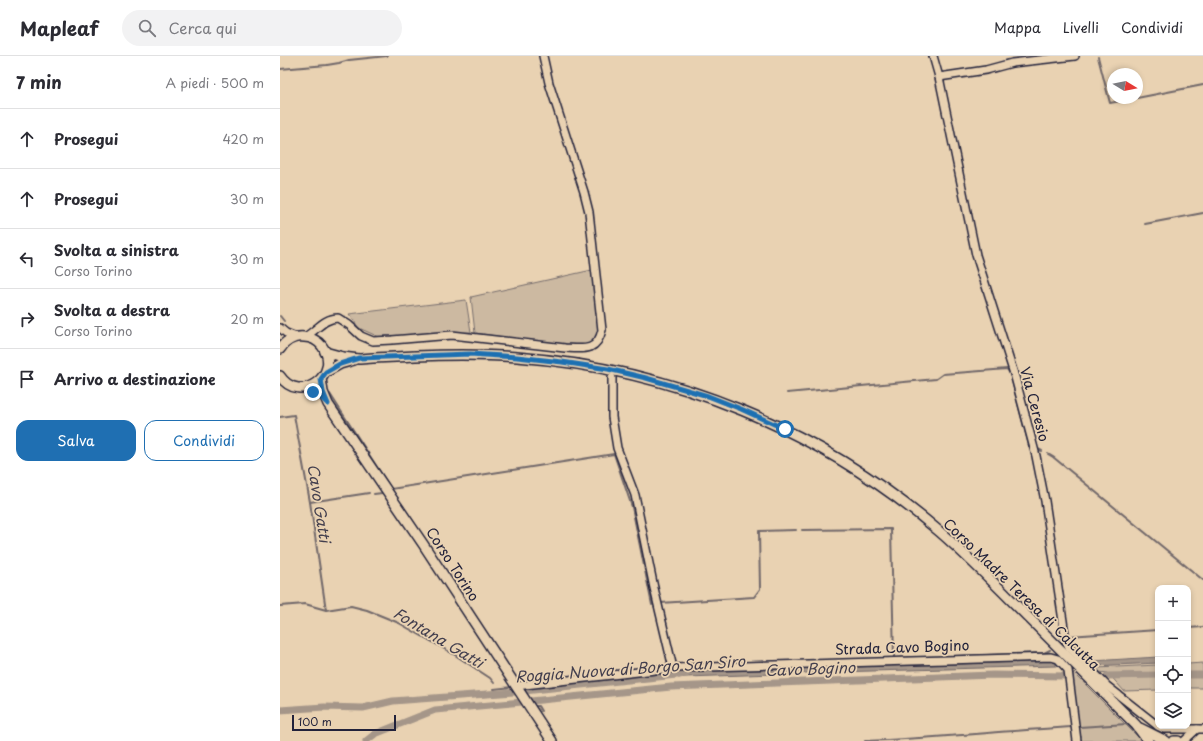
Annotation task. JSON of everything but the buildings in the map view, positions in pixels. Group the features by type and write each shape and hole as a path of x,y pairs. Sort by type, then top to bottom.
{"main road":[{"path":"281,345 288,340 300,337 313,339 323,348 336,355 359,358"},
{"name":"Corso Torino","path":"323,348 328,362 324,376 323,392 328,404 423,544 552,741"},
{"name":"Corso Madre Teresa di Calcutta","path":"359,358 470,354 517,357 608,369 646,378 708,396 785,429 859,471 889,492 940,532 999,588 1136,725 1148,741"},
{"path":"304,388 314,385 340,364 359,358"},
{"name":"Corso Torino","path":"280,376 290,385 304,388 318,395 328,404"},
{"name":"Corso Madre Teresa di Calcutta","path":"1136,725 1166,741"}],"street":[{"path":"280,328 286,333 300,337 321,326 327,320 338,318 349,324 361,336 373,341 452,335 583,349 591,347 597,343 602,330 589,212 549,83 543,56"},
{"name":"Via Ceresio","path":"933,56 939,77 976,255 1015,377 1036,456 1046,509 1066,641 1069,647 1107,686 1155,724"},
{"path":"939,77 986,70 1012,63 1075,56"},
{"path":"321,326 319,336 323,348"},
{"path":"612,378 612,417 617,448 635,495 657,603 673,668"},
{"name":"Strada Cavo Bogino","path":"518,689 673,668 900,660 1056,657 1067,668 1069,674 1078,741"},
{"name":"Via Ceresio","path":"1164,729 1198,730"},
{"path":"1184,741 1198,730"},
{"path":"1195,741 1198,730"}],"shaded area":[{"path":"592,270 599,327 596,339 585,346 475,333 471,297"},
{"path":"466,300 471,332 379,337 359,328 349,314"},
{"path":"1155,657 1155,663 1093,666 1092,661"},
{"path":"1056,661 1056,666 678,678 677,672"},
{"path":"1203,663 1203,688 1191,688 1191,664"},
{"path":"1155,665 1155,690 1124,691 1108,673 1099,672 1096,668"},
{"path":"1073,672 1142,741 1081,741 1081,736 1078,734 1073,690"}],"waterway":[{"path":"280,69 327,65 349,60 387,56"},
{"path":"1098,57 1107,92"},
{"path":"1143,97 1203,85"},
{"path":"1145,224 1203,213"},
{"path":"280,316 284,321"},
{"path":"787,393 936,379 943,374 1007,369 1010,374 1029,446"},
{"path":"330,394 388,484"},
{"name":"Cavo Gatti","path":"280,417 294,415 310,502 326,610"},
{"path":"1036,448 1042,451"},
{"path":"391,489 614,454 632,507 652,605 655,603"},
{"path":"1048,454 1203,580"},
{"path":"310,502 369,493"},
{"path":"374,494 382,493"},
{"path":"802,530 891,529 894,658 1044,653 1050,650"},
{"path":"660,603 754,597 760,589 759,531 796,530"},
{"name":"Fontana Gatti","path":"280,606 305,604 326,610 351,606 367,610 399,623 455,655 490,678 494,683"},
{"path":"1191,628 1203,627"},
{"path":"1068,636 1155,630"},
{"name":"Roggia Nuova di Borgo San Siro","path":"280,710 324,707 363,708 393,701 514,692 686,674"},
{"name":"Cavo Bogino","path":"531,701 671,687 993,675 1067,676"},
{"name":"Cavo Bogino","path":"1107,676 1155,675"},
{"name":"Cavo Bogino","path":"1191,675 1203,675"},
{"name":"Fontana Gatti","path":"494,689 512,687"},
{"name":"Cavo Bogino","path":"366,741 375,734 435,710 522,702"},
{"name":"Fontana Gatti","path":"534,706 538,706 541,711"},
{"name":"Fontana Gatti","path":"1079,727 1127,724 1134,731"},
{"name":"Fontana Gatti","path":"865,741 1073,727"}],"route":[{"path":"313,392 328,404 323,392 321,379 326,372 340,364 359,358 470,354 517,357 608,369 646,378 708,396 785,429"}]}
